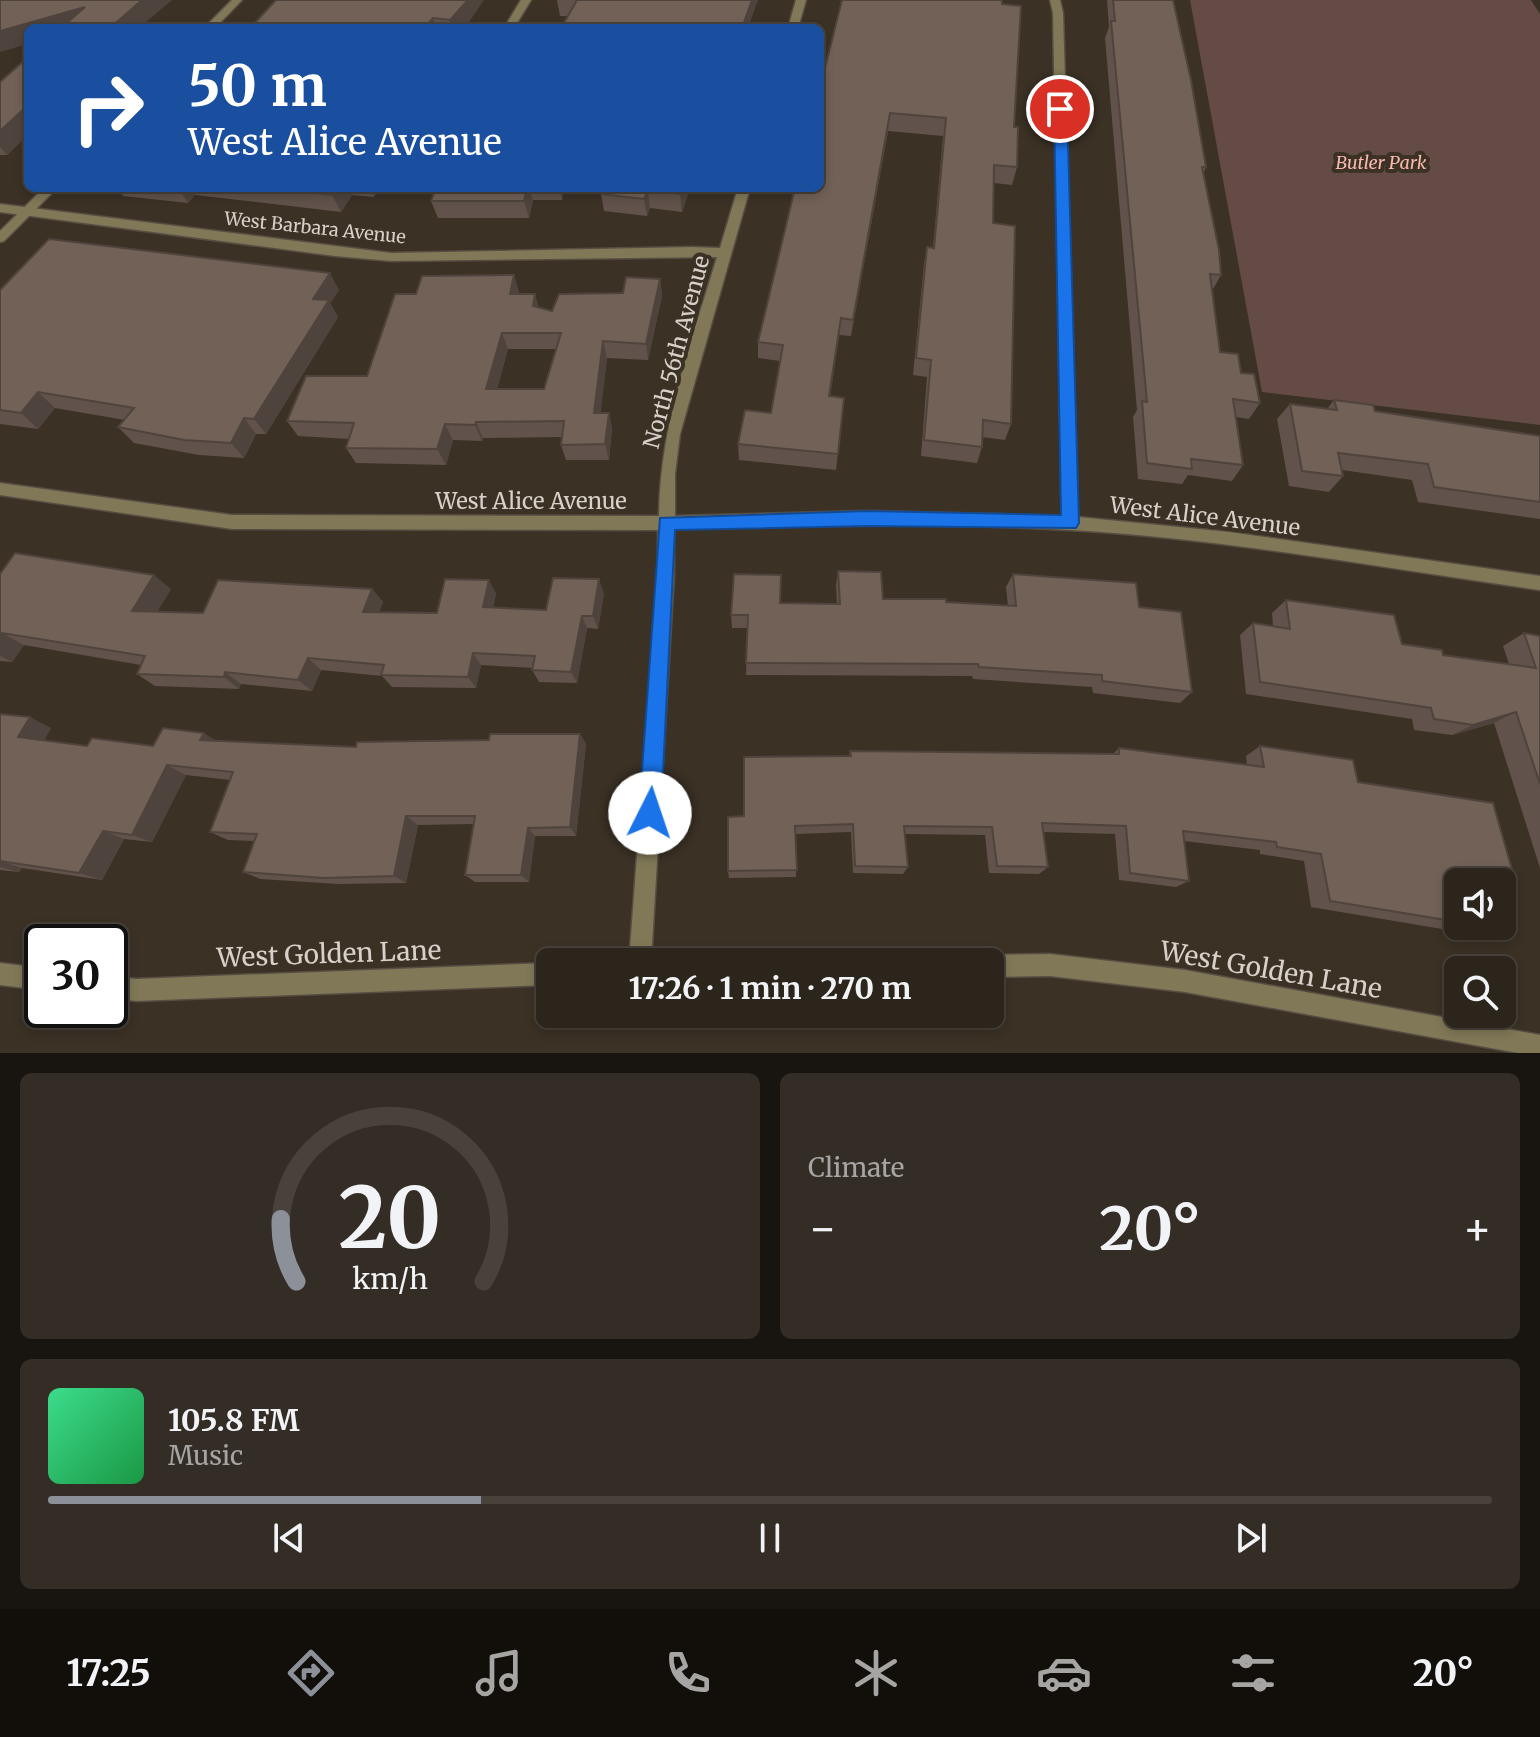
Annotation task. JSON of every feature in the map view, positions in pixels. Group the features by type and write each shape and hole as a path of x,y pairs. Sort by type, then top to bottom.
{"street":[{"path":"213,24 237,0"},
{"path":"511,24 526,0"},
{"path":"794,24 801,0"},
{"path":"1055,0 1058,13 1070,523"},
{"path":"0,238 47,192"},
{"name":"North 56th Avenue","path":"641,948 667,523 667,474 673,434 743,192"},
{"name":"West Barbara Avenue","path":"0,208 391,257 725,253"},
{"name":"West Alice Avenue","path":"0,489 232,522 667,523 867,518 1070,523 1213,537 1540,583"},
{"name":"West Golden Lane","path":"1004,966 1050,965 1185,981 1540,1046"},
{"path":"0,974 24,977"},
{"name":"West Golden Lane","path":"128,989 536,975"}],"green space":[{"name":"Butler Park","path":"1190,0 1531,0 1540,14 1540,425 1262,392"}],"building":[{"path":"0,0 142,0 115,24 66,24 85,7 0,31"},
{"path":"276,0 468,0 450,20 433,18 428,24 254,24"},
{"path":"577,0 752,0 743,24 563,24"},
{"path":"842,0 1002,0 1002,4 1021,6 1014,127 1018,127 1017,167 994,165 993,223 1015,226 1011,424 983,420 982,447 924,440 931,360 916,358 927,247 934,248 946,118 890,113 853,320 841,318 829,396 844,398 838,454 738,444 745,410 771,413 783,345 758,342 794,192 824,192 824,72"},
{"path":"1113,0 1173,0 1191,80 1206,167 1202,167 1219,250 1221,275 1210,274 1220,352 1238,354 1241,373 1254,374 1260,403 1233,399 1243,465 1191,459 1192,469 1147,463 1142,401 1147,402 1111,21 1115,21"},
{"path":"24,61 24,109 0,131 0,82"},
{"path":"434,192 526,192 524,201 431,201"},
{"path":"602,192 647,192 644,199"},
{"path":"49,239 330,273 313,299 329,300 254,419 244,418 231,443 184,440 118,427 134,408 38,392 21,413 0,410 0,290"},
{"path":"514,275 510,294 535,294 533,306 552,311 559,294 623,293 626,277 660,279 646,344 603,341 594,413 609,413 605,444 561,445 564,421 476,422 475,425 445,424 437,449 346,448 354,423 287,421 306,376 367,376 395,294 416,294 422,276","holes":["502,333 561,333 544,389 486,389"]},
{"path":"1334,400 1373,405 1375,411 1540,436 1540,502 1434,487 1428,464 1338,453 1343,476 1302,471 1290,404 1337,410"},
{"path":"15,553 154,575 132,611 203,613 218,580 372,589 363,612 437,613 445,579 489,580 483,607 546,610 553,578 599,579 593,616 582,616 571,672 532,670 535,656 473,653 468,677 381,675 384,665 308,658 298,680 225,672 224,677 137,674 145,656 2,633 0,636 0,574"},
{"path":"838,571 881,572 883,599 946,599 946,602 1016,606 1013,574 1136,583 1139,607 1181,612 1192,692 1102,681 1102,675 979,667 978,664 746,663 748,615 731,615 734,574 781,575 780,603 840,604"},
{"path":"1286,600 1394,615 1402,644 1442,650 1443,655 1536,668 1524,633 1540,636 1540,784 1516,712 1473,725 1434,719 1431,708 1260,682 1253,623 1290,629"},
{"path":"0,714 30,717 18,737 87,746 92,738 153,746 163,728 204,733 200,740 356,747 357,742 489,740 490,734 580,734 570,827 528,828 521,875 465,875 475,816 406,816 394,876 324,878 243,872 257,834 210,832 233,772 167,765 132,835 103,831 79,873 0,861"},
{"path":"1260,746 1353,760 1358,782 1493,803 1512,868 1444,868 1444,920 1330,901 1321,854 1277,847 1276,842 1183,831 1189,881 1130,873 1126,826 1042,823 1048,867 997,866 992,827 904,826 908,867 855,866 853,824 795,826 797,870 728,871 728,817 744,816 744,757 851,756 850,751 1119,754 1119,748 1264,767"}],"route":[{"path":"650,813 667,523 867,518 1070,523 1060,109"}]}
